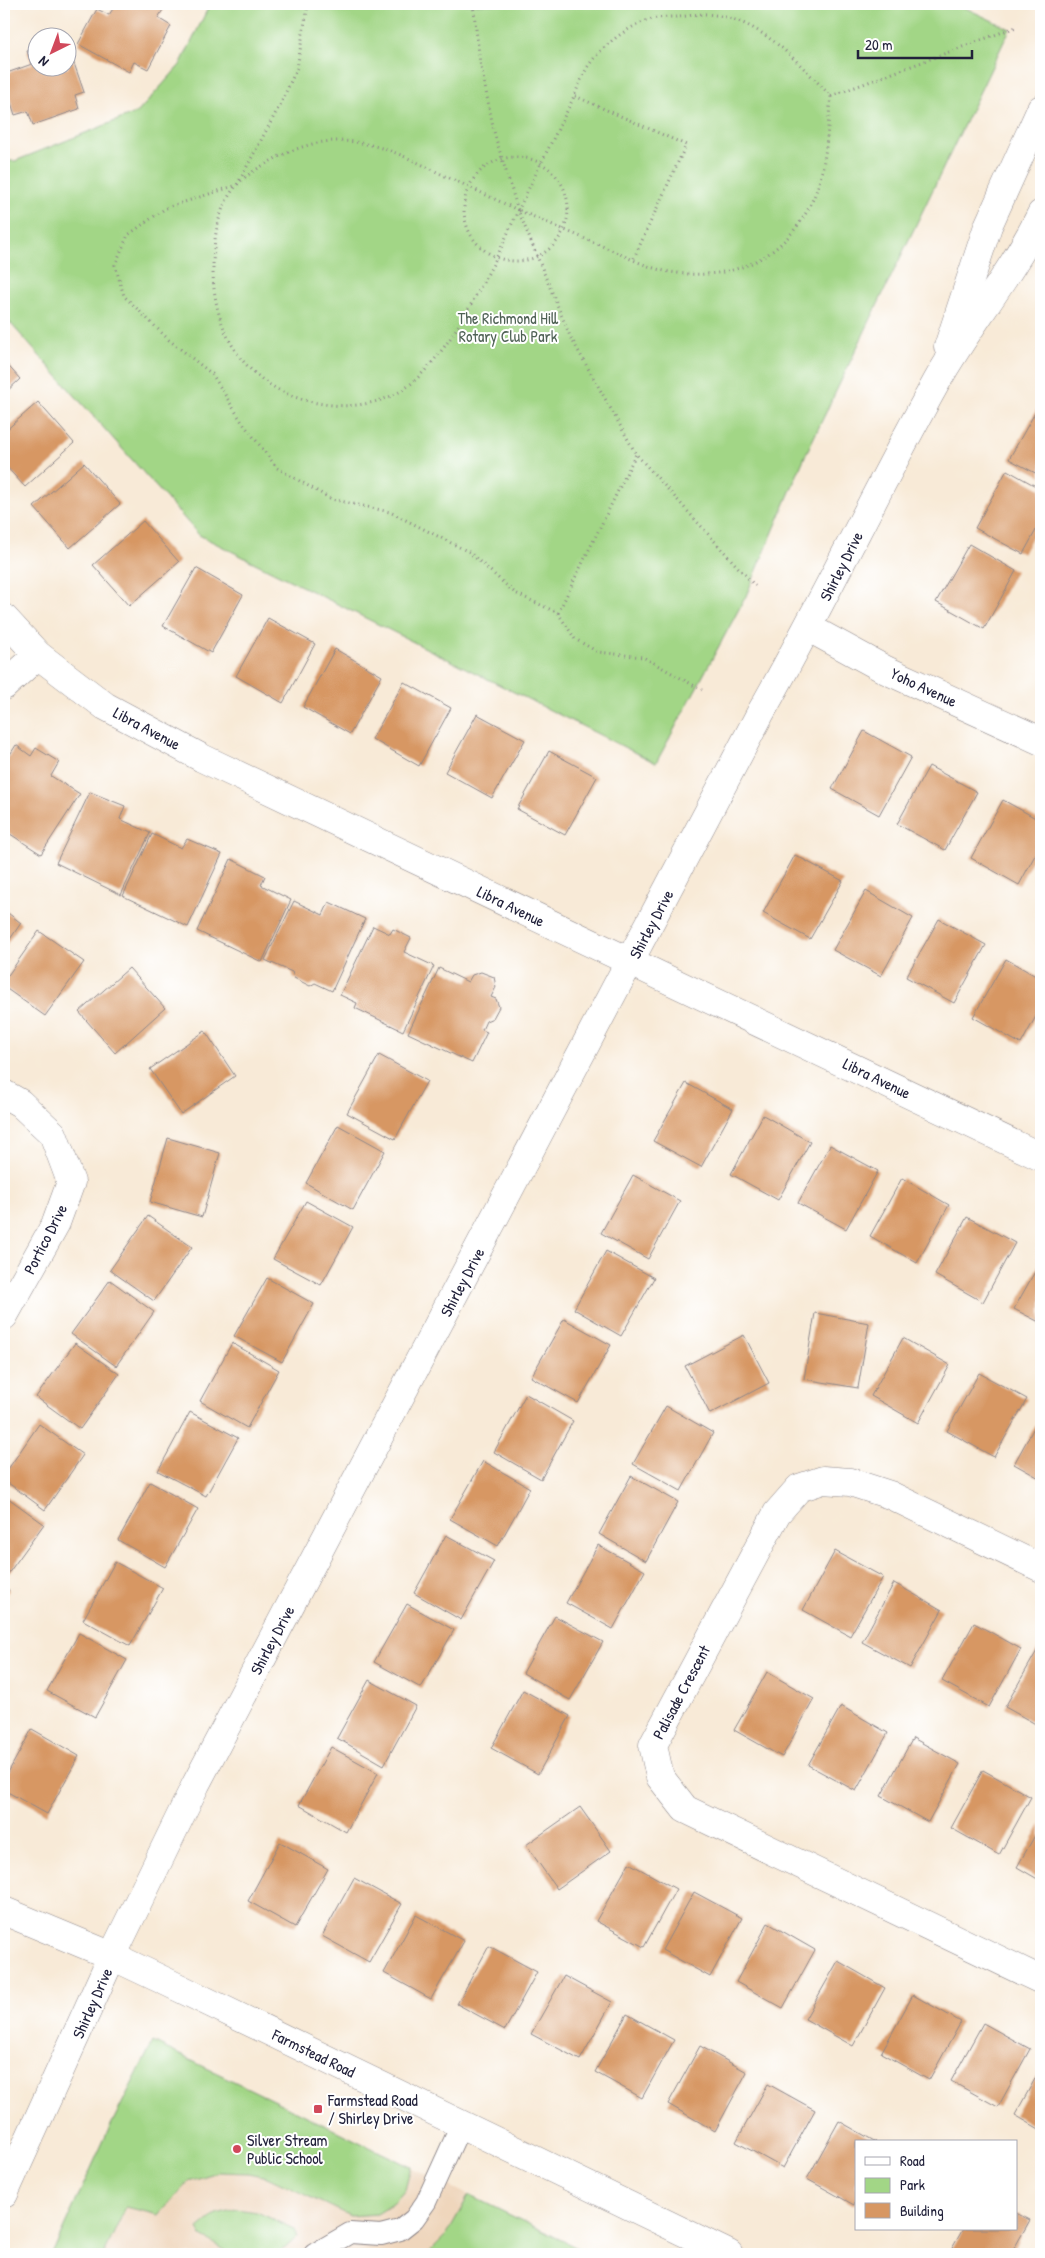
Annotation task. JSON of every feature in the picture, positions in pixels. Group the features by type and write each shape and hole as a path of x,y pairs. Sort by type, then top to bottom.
{"street":[{"name":"Shirley Drive","path":"938,380 988,226 1041,109"},
{"name":"Shirley Drive","path":"4,2194 112,1956 196,1784 762,712 809,628 938,380 1025,247 1041,214"},
{"name":"Libra Avenue","path":"4,618 38,655 105,706 202,758 1041,1157"},
{"name":"Yoho Avenue","path":"809,628 886,670 1041,741"},
{"path":"4,686 38,655"},
{"name":"Portico Drive","path":"4,1094 20,1103 53,1134 71,1182 56,1223 4,1316"},
{"name":"Palisade Crescent","path":"1041,1568 890,1495 858,1484 823,1480 800,1488 777,1513 653,1745 660,1777 685,1809 1041,1980"},
{"name":"Farmstead Road","path":"4,1911 112,1956 729,2254"}],"lane":[{"path":"314,2254 350,2233 382,2235 400,2230 414,2219 426,2202 461,2125"}],"path":[{"path":"308,4 297,68 280,105 223,207 216,228 212,270 216,310 228,341 248,368 278,390 312,403 349,407 384,399 411,384 435,360 470,307 497,257 518,210 575,96 582,75 597,55 623,33 652,19 705,14 744,22 779,44 831,96"},
{"path":"473,4 480,62 495,136 518,210 570,336 636,454 755,586"},
{"path":"831,96 1016,27"},
{"path":"575,96 686,145 633,260"},
{"path":"702,690 643,657 598,652 576,639 558,613 515,593 469,552 390,512 331,499 276,468 242,422 212,374 169,340 124,296 115,265 128,235 166,208 237,185 266,163 296,149 319,142 345,141 375,146 404,156 518,210 633,260 665,271 716,275 754,264 777,247 799,225 814,196 823,166 831,96"},
{"path":"521,156 541,164 553,171 566,193 568,218 564,230 552,248 538,258 522,261 505,260 497,257 476,243 467,228 464,211 469,187 474,177 487,165 502,158 521,156"},
{"path":"558,613 636,454"}],"shaded area":[{"name":"Silver Stream Public School","path":"153,2042 590,2254 52,2254 108,2131"}],"green space":[{"name":"The Richmond Hill Rotary Club Park","path":"210,4 957,4 1010,29 805,456 746,596 656,763 199,535 4,316 4,161 15,161 138,112 180,65"},
{"path":"153,2042 411,2167 405,2190 393,2204 377,2214 350,2216 267,2177 248,2173 218,2172 189,2181 159,2215 126,2207 104,2254 52,2254 108,2131"},
{"path":"469,2195 590,2254 427,2254 447,2234"},
{"path":"237,2209 257,2212 294,2229 297,2237 279,2254 224,2254 225,2251 202,2236 198,2229 216,2214"}],"building":[{"path":"116,4 156,4 164,8 158,18 171,26 148,69 134,62 129,72 78,44 97,9 109,15"},
{"path":"28,65 28,78 78,78 78,75 84,92 75,95 79,109 33,125 28,111 15,115 4,81 4,74"},
{"path":"4,361 20,379 4,394"},
{"path":"38,402 74,443 25,487 4,464 4,432"},
{"path":"1041,402 1041,476 1009,459"},
{"path":"84,463 120,504 70,548 34,507"},
{"path":"1007,470 1041,489 1041,521 1023,554 975,528"},
{"path":"143,521 179,562 129,606 93,565"},
{"path":"969,544 1016,571 984,629 936,602"},
{"path":"196,568 243,595 211,653 163,626"},
{"path":"268,618 315,644 283,703 236,676"},
{"path":"335,649 382,676 350,734 303,707"},
{"path":"404,682 451,708 419,766 372,739"},
{"path":"477,714 525,740 492,798 445,772"},
{"path":"864,731 911,757 879,815 832,789"},
{"path":"16,745 31,756 36,748 59,762 51,776 80,794 41,854 4,830 4,764"},
{"path":"549,751 597,777 565,835 517,809"},
{"path":"929,766 977,792 945,850 897,824"},
{"path":"90,792 125,806 120,819 150,833 121,895 56,863"},
{"path":"1003,800 1041,821 1041,844 1019,885 971,858"},
{"path":"152,834 181,848 187,839 222,854 188,927 123,896"},
{"path":"795,855 843,881 810,939 763,913"},
{"path":"231,859 265,876 261,885 291,900 262,962 197,931"},
{"path":"866,891 913,918 881,976 833,950"},
{"path":"294,901 323,915 329,902 365,919 332,991 315,983 310,986 294,978 292,972 265,960"},
{"path":"4,910 21,923 4,948"},
{"path":"939,919 986,945 954,1003 906,977"},
{"path":"373,926 390,934 393,929 411,938 404,952 434,966 403,1031 355,1008 357,1003 340,995"},
{"path":"39,931 84,962 45,1016 4,987 4,981"},
{"path":"1006,959 1041,979 1041,1007 1021,1044 973,1017"},
{"path":"129,968 165,1008 115,1053 79,1012"},
{"path":"439,968 468,982 472,975 481,972 494,977 496,987 491,997 496,999 499,1007 493,1018 486,1021 482,1030 487,1032 472,1063 408,1033"},
{"path":"205,1031 235,1076 181,1114 150,1069"},
{"path":"379,1055 427,1081 395,1139 347,1113"},
{"path":"686,1083 733,1109 701,1167 653,1141"},
{"path":"763,1115 810,1142 778,1200 731,1174"},
{"path":"338,1125 385,1151 353,1210 306,1183"},
{"path":"168,1138 220,1153 202,1217 150,1202"},
{"path":"830,1145 878,1171 846,1229 798,1203"},
{"path":"633,1175 680,1201 648,1259 601,1233"},
{"path":"902,1178 949,1205 917,1263 870,1236"},
{"path":"306,1201 353,1227 321,1285 273,1259"},
{"path":"148,1216 192,1247 154,1301 110,1270"},
{"path":"967,1217 1015,1243 983,1302 935,1275"},
{"path":"606,1251 654,1278 621,1336 574,1309"},
{"path":"1041,1261 1041,1323 1014,1309"},
{"path":"267,1278 314,1304 282,1362 234,1336"},
{"path":"110,1280 154,1312 116,1366 71,1334"},
{"path":"815,1313 869,1323 858,1388 804,1379"},
{"path":"564,1319 611,1345 578,1403 531,1377"},
{"path":"744,1335 769,1383 710,1414 685,1366"},
{"path":"903,1338 950,1365 918,1423 871,1396"},
{"path":"75,1343 119,1374 80,1429 36,1397"},
{"path":"232,1343 279,1370 247,1428 200,1401"},
{"path":"979,1373 1027,1399 994,1457 947,1431"},
{"path":"526,1394 573,1421 541,1479 494,1452"},
{"path":"666,1406 713,1433 681,1491 633,1464"},
{"path":"190,1412 238,1438 206,1496 158,1471"},
{"path":"1041,1415 1041,1479 1014,1464"},
{"path":"39,1424 83,1455 45,1510 4,1480 4,1475"},
{"path":"483,1461 530,1488 498,1546 450,1519"},
{"path":"631,1476 678,1502 646,1561 599,1534"},
{"path":"150,1482 198,1509 165,1567 118,1540"},
{"path":"4,1495 44,1524 5,1578 4,1577"},
{"path":"446,1535 494,1561 461,1620 414,1593"},
{"path":"598,1545 645,1571 613,1629 566,1603"},
{"path":"835,1551 883,1577 850,1636 803,1610"},
{"path":"115,1562 163,1588 130,1646 83,1620"},
{"path":"894,1583 942,1610 910,1668 862,1642"},
{"path":"4,1586 9,1590 4,1597"},
{"path":"407,1604 454,1630 421,1688 374,1662"},
{"path":"555,1616 603,1642 570,1700 523,1673"},
{"path":"974,1623 1021,1649 989,1707 942,1681"},
{"path":"79,1633 127,1660 95,1717 47,1691"},
{"path":"1038,1649 1041,1651 1041,1727 1005,1707"},
{"path":"767,1672 814,1699 782,1757 734,1730"},
{"path":"369,1680 416,1706 384,1765 337,1738"},
{"path":"523,1690 570,1716 538,1774 491,1748"},
{"path":"841,1706 888,1733 856,1791 808,1765"},
{"path":"32,1729 79,1756 47,1814 4,1790 4,1780"},
{"path":"913,1738 960,1764 928,1822 881,1796"},
{"path":"331,1747 378,1773 346,1832 299,1805"},
{"path":"983,1770 1031,1797 999,1855 951,1828"},
{"path":"580,1807 611,1851 557,1889 526,1845"},
{"path":"1041,1825 1041,1881 1017,1867"},
{"path":"280,1842 328,1869 295,1927 248,1901"},
{"path":"629,1863 676,1889 644,1947 596,1921"},
{"path":"354,1878 402,1904 369,1962 322,1936"},
{"path":"694,1892 742,1918 710,1977 662,1950"},
{"path":"416,1915 464,1941 431,1999 384,1973"},
{"path":"768,1923 815,1950 783,2008 736,1982"},
{"path":"489,1946 537,1972 505,2030 457,2004"},
{"path":"838,1961 885,1988 853,2046 805,2019"},
{"path":"564,1976 612,2002 580,2060 531,2034"},
{"path":"913,1995 961,2022 929,2080 881,2053"},
{"path":"627,2014 674,2040 642,2098 595,2072"},
{"path":"983,2023 1030,2049 998,2107 951,2081"},
{"path":"700,2046 747,2072 715,2131 668,2104"},
{"path":"1041,2068 1041,2130 1015,2115"},
{"path":"768,2084 815,2110 783,2168 736,2142"},
{"path":"839,2121 872,2140 855,2140 854,2205 807,2179"},
{"path":"1018,2214 1030,2220 1011,2254 954,2254 950,2252 962,2230 1018,2230"}],"place":[{"name":"Farmstead Road / Shirley Drive","path":"318,2109"},
{"name":"Silver Stream Public School","path":"237,2149"}]}
